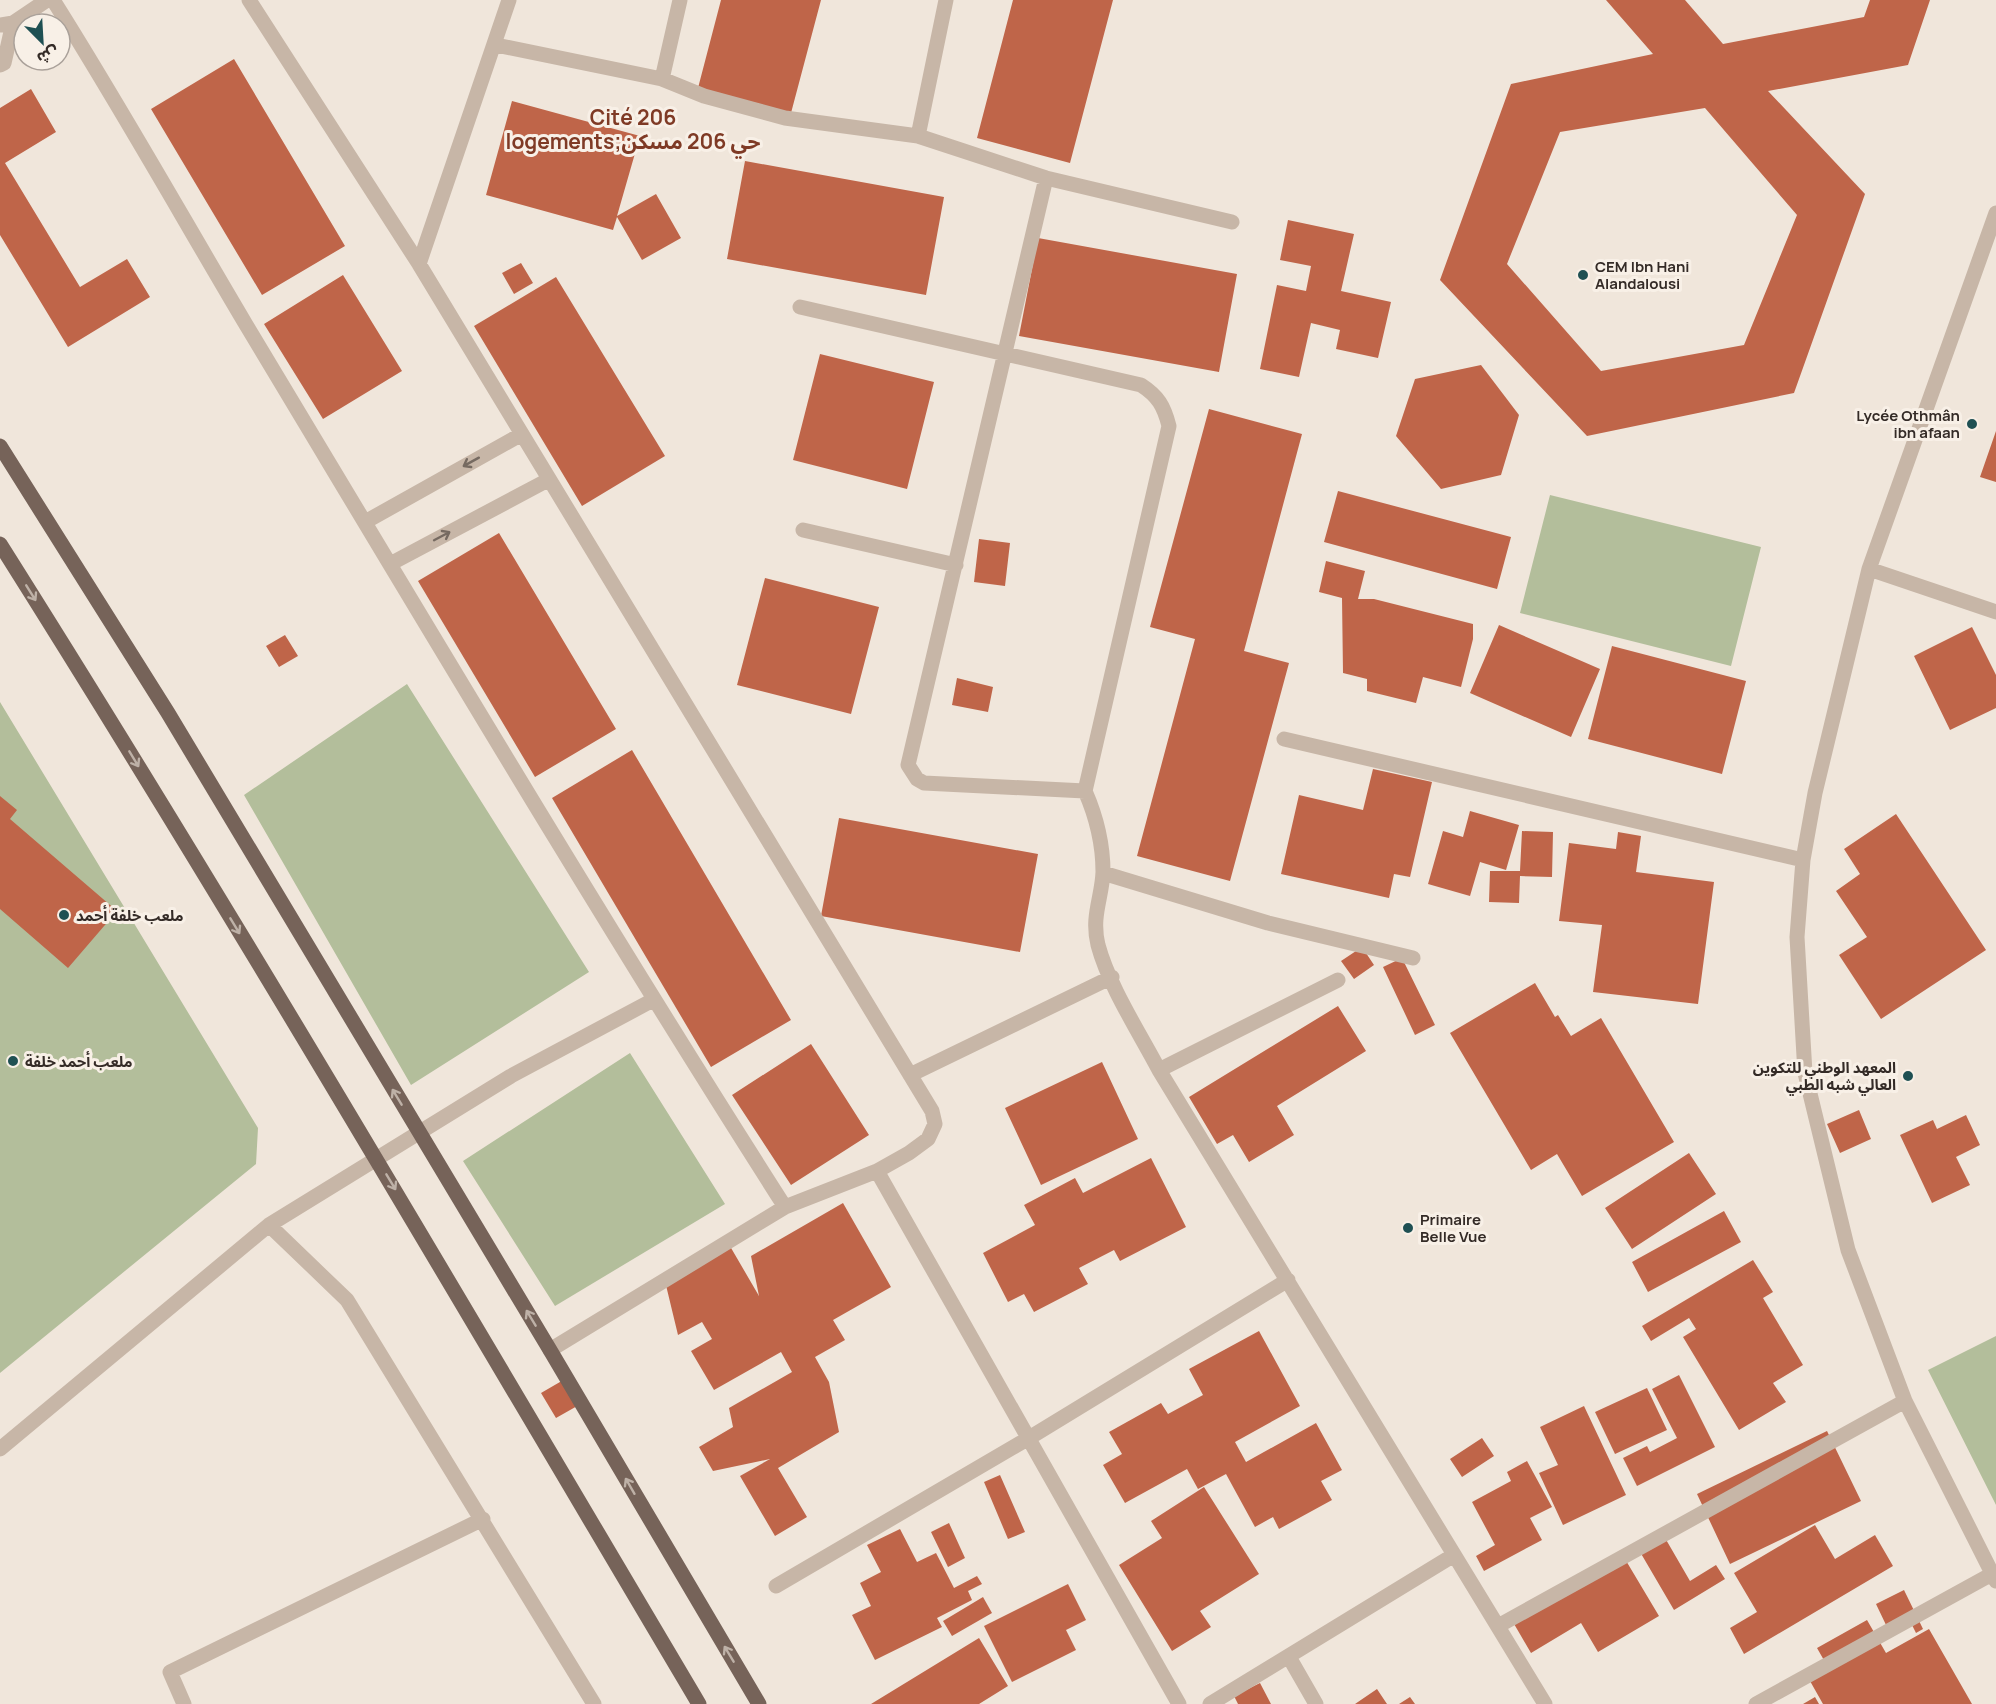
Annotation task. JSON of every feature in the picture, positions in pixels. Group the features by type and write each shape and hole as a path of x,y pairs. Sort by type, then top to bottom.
{"main road":[{"path":"0,446 168,713 550,1350 759,1704"},
{"path":"0,544 97,698 377,1160 699,1704"}],"street":[{"path":"0,65 4,63 6,24 47,0"},
{"path":"53,0 104,81 188,226 653,1000 785,1207"},
{"path":"249,0 419,264 932,1111 935,1124 928,1139 877,1171 785,1207 550,1350"},
{"path":"419,264 437,207 496,45 509,0"},
{"path":"662,79 680,0"},
{"path":"918,136 946,0"},
{"path":"496,45 662,79 704,96 785,118 918,136 1046,178 1232,222"},
{"path":"1046,178 908,765 912,773 924,783 1085,791"},
{"path":"1756,1704 1994,1577 1905,1401 1848,1250 1805,1072 1797,937 1803,860 1815,793 1869,569 1996,213"},
{"path":"800,307 1141,385 1155,394 1165,408 1169,426 1085,791 1097,819 1103,873 1095,910 1098,944 1159,1070 1545,1704"},
{"path":"365,522 522,434"},
{"path":"390,564 548,480"},
{"path":"802,530 956,565"},
{"path":"1869,569 1996,612"},
{"path":"1284,739 1803,860"},
{"path":"1103,873 1268,923 1413,958"},
{"path":"910,1075 1112,977"},
{"path":"1159,1070 1338,980"},
{"path":"0,1449 268,1225 511,1076 653,1000"},
{"path":"877,1171 1179,1704"},
{"path":"268,1225 347,1300 594,1704"},
{"path":"776,1586 1029,1438 1288,1280"},
{"path":"1498,1626 1905,1401"},
{"path":"184,1704 170,1672 483,1519"},
{"path":"1210,1704 1454,1555"},
{"path":"1289,1657 1316,1704"}],"green space":[{"path":"1550,495 1761,547 1731,666 1520,613"},
{"path":"407,684 589,972 411,1085 244,795"},
{"name":"ملعب خلفة أحمد","path":"0,702 258,1128 256,1164 0,1373"},
{"path":"630,1053 725,1204 555,1306 463,1161"},
{"path":"1996,1336 1996,1505 1928,1370"}],"building":[{"path":"721,0 821,0 791,113 698,88"},
{"path":"1013,0 1113,0 1070,163 977,138"},
{"path":"1606,0 1685,0 1723,44 1864,17 1870,0 1930,0 1908,65 1768,91 1865,194 1794,393 1587,436 1440,280 1511,84 1653,54","holes":["1705,108 1797,215 1744,345 1601,371 1507,264 1560,132"]},
{"path":"234,59 345,246 262,295 151,109"},
{"path":"31,89 56,132 5,163 80,287 127,259 150,297 68,347 0,235 0,108"},
{"path":"512,101 640,136 617,216 656,194 681,238 642,260 617,217 613,230 486,195"},
{"path":"745,161 944,197 926,295 727,259"},
{"path":"1288,220 1354,234 1341,291 1391,302 1378,358 1336,349 1340,330 1311,323 1299,377 1260,369 1277,285 1306,291 1311,266 1280,260"},
{"path":"1038,238 1237,274 1219,372 1019,336"},
{"path":"521,263 533,283 514,294 502,273"},
{"path":"343,275 402,371 323,419 264,324"},
{"path":"556,277 665,456 582,506 474,326"},
{"path":"820,354 934,382 907,489 793,460"},
{"path":"1481,365 1519,415 1501,475 1441,489 1396,436 1415,379"},
{"path":"1209,409 1302,434 1244,651 1289,663 1230,881 1137,856 1195,639 1150,627"},
{"path":"1996,431 1996,482 1980,477"},
{"path":"1338,491 1511,537 1497,589 1324,542"},
{"path":"499,533 616,729 535,777 418,581"},
{"path":"979,539 1010,543 1005,586 974,582"},
{"path":"1326,561 1365,571 1358,599 1374,599 1473,624 1473,639 1461,687 1423,677 1416,703 1367,691 1367,679 1343,673 1342,598 1319,592"},
{"path":"765,578 879,607 851,714 737,685"},
{"path":"1499,625 1600,669 1571,737 1470,693"},
{"path":"1972,627 1996,675 1996,708 1950,730 1914,656"},
{"path":"285,635 298,656 279,667 266,646"},
{"path":"1612,646 1746,681 1722,774 1588,739"},
{"path":"957,678 993,687 988,712 952,705"},
{"path":"632,750 791,1020 711,1067 552,798"},
{"path":"1373,769 1432,782 1410,877 1394,874 1389,898 1281,874 1299,795 1363,810"},
{"path":"0,796 17,810 10,819 117,911 68,968 0,909"},
{"path":"1470,811 1519,825 1506,870 1480,862 1470,896 1428,884 1443,831 1463,837"},
{"path":"1896,814 1986,950 1881,1019 1839,955 1867,937 1836,891 1860,874 1844,849"},
{"path":"839,818 1038,854 1020,952 821,916"},
{"path":"1522,831 1553,832 1552,877 1520,876 1519,903 1489,902 1490,871 1520,871"},
{"path":"1618,832 1641,836 1636,872 1714,882 1698,1004 1593,992 1602,925 1559,921 1569,843 1616,849"},
{"path":"1362,947 1374,965 1354,979 1341,961"},
{"path":"1402,958 1435,1025 1415,1035 1383,967"},
{"path":"1535,983 1555,1017 1558,1015 1571,1036 1601,1018 1674,1142 1582,1196 1557,1154 1531,1170 1450,1033"},
{"path":"1338,1006 1366,1051 1277,1106 1294,1135 1249,1162 1233,1135 1217,1144 1189,1097"},
{"path":"811,1044 869,1135 791,1185 732,1095"},
{"path":"1102,1062 1138,1139 1041,1185 1005,1108"},
{"path":"1859,1110 1871,1139 1840,1153 1827,1124"},
{"path":"1966,1115 1980,1145 1956,1157 1970,1185 1932,1203 1900,1135 1933,1120 1937,1129"},
{"path":"1689,1153 1716,1194 1632,1249 1605,1208"},
{"path":"1151,1158 1186,1227 1120,1261 1114,1250 1079,1268 1088,1284 1034,1312 1024,1294 1008,1302 983,1253 1035,1225 1024,1205 1075,1178 1083,1193"},
{"path":"843,1203 891,1287 833,1320 845,1340 815,1357 829,1382 839,1432 778,1468 807,1517 775,1536 740,1476 770,1459 713,1471 699,1447 733,1427 729,1408 792,1372 781,1352 714,1390 691,1351 712,1339 702,1322 678,1335 664,1277 727,1241 759,1296 751,1256"},
{"path":"1724,1211 1741,1242 1648,1292 1632,1262"},
{"path":"1753,1260 1773,1292 1763,1298 1803,1365 1773,1383 1786,1402 1739,1430 1683,1337 1696,1329 1689,1318 1651,1341 1642,1326"},
{"path":"1259,1331 1300,1406 1235,1442 1246,1462 1316,1423 1342,1470 1321,1481 1332,1500 1279,1529 1273,1517 1255,1527 1226,1474 1198,1489 1187,1469 1125,1503 1103,1465 1122,1454 1109,1432 1161,1403 1168,1414 1203,1395 1189,1369"},
{"path":"572,1375 586,1401 556,1418 541,1393"},
{"path":"1679,1375 1715,1447 1637,1486 1623,1458 1647,1446 1650,1452 1677,1438 1652,1389"},
{"path":"1647,1388 1667,1430 1615,1454 1595,1412"},
{"path":"1584,1406 1626,1495 1563,1525 1539,1473 1558,1465 1540,1427"},
{"path":"1827,1431 1861,1501 1730,1564 1697,1494"},
{"path":"1482,1438 1494,1456 1462,1477 1450,1459"},
{"path":"1527,1461 1552,1507 1530,1518 1542,1540 1484,1571 1476,1556 1495,1545 1472,1502 1511,1481 1507,1472"},
{"path":"1000,1475 1025,1532 1008,1539 984,1482"},
{"path":"1204,1487 1259,1574 1200,1611 1211,1627 1172,1651 1119,1565 1162,1538 1151,1521"},
{"path":"949,1523 965,1558 948,1567 931,1532"},
{"path":"1815,1525 1835,1559 1875,1535 1893,1566 1744,1654 1730,1628 1757,1612 1734,1573"},
{"path":"900,1529 917,1562 936,1553 954,1588 977,1576 982,1584 968,1591 972,1600 937,1618 942,1627 875,1660 852,1615 871,1606 860,1583 881,1572 867,1545"},
{"path":"1661,1531 1690,1581 1716,1565 1725,1579 1674,1610 1636,1545"},
{"path":"1622,1554 1659,1616 1598,1652 1581,1623 1531,1653 1510,1617"},
{"path":"1068,1584 1086,1620 1066,1630 1076,1650 1012,1682 984,1626"},
{"path":"1904,1590 1923,1629 1916,1633 1908,1617 1887,1627 1876,1604"},
{"path":"983,1597 992,1613 952,1636 943,1621"},
{"path":"1867,1620 1886,1653 1929,1629 1972,1704 1823,1704 1810,1681 1829,1669 1817,1648"},
{"path":"979,1638 1008,1686 979,1704 871,1704"},
{"path":"1260,1683 1271,1704 1238,1704 1234,1696"},
{"path":"1377,1689 1387,1704 1355,1704"},
{"path":"1410,1697 1415,1704 1399,1704"},
{"path":"1815,1697 1819,1704 1803,1704"}],"place":[{"name":"CEM Ibn Hani Alandalousi","path":"1583,275"},
{"name":"Lycée Othmân ibn afaan","path":"1972,424"},
{"name":"ملعب خلفة أحمد","path":"64,915"},
{"name":"ملعب أحمد خلفة","path":"13,1061"},
{"name":"المعهد الوطني للتكوين العالي شبه الطبي","path":"1908,1076"},
{"name":"Primaire Belle Vue","path":"1408,1228"}],"district":[{"name":"Cité 206 logements;حي 206 مسكن","path":"633,129"}]}
